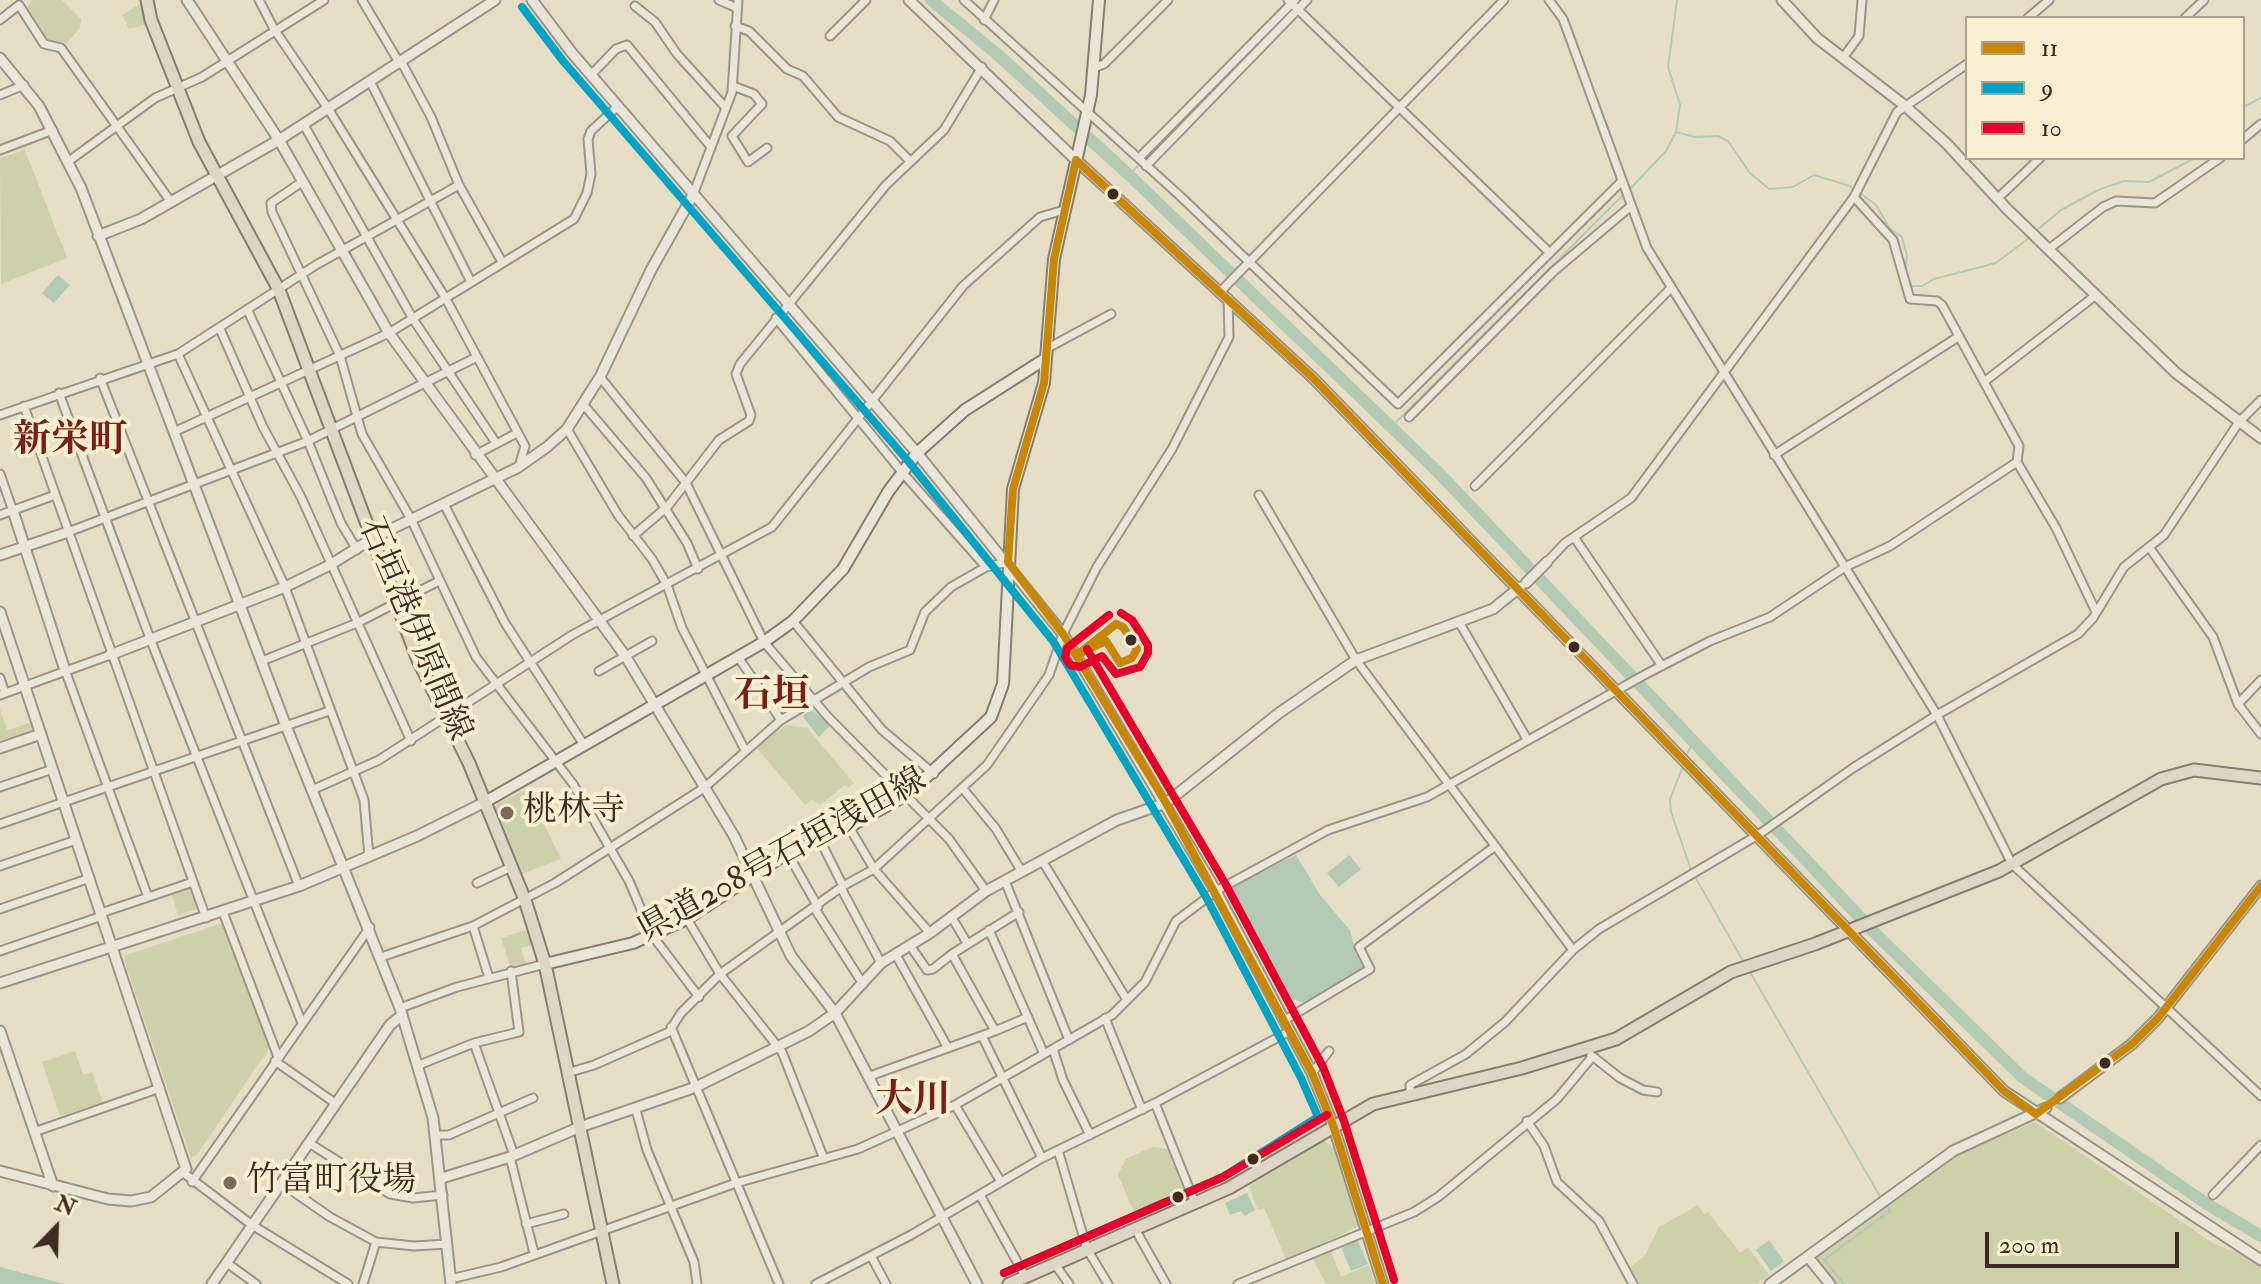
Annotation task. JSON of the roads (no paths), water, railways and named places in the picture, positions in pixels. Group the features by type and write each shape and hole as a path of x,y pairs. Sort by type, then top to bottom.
{"main road":[{"name":"石垣港伊原間線","path":"147,0 151,20 178,89 216,176 279,290 395,603 444,717 469,763 525,900 545,964 613,1284"},
{"name":"県道208号石垣浅田線","path":"545,964 633,943 687,919 788,854 849,827 908,794 976,735 996,707 1005,669 1013,489 1039,403 1054,259 1085,120 1094,68 1099,0"},
{"path":"485,802 708,675 793,621 843,569 902,472 917,453 965,410 1045,354"},
{"path":"1009,1284 1252,1175 1373,1104 1590,1053 1731,972 1855,929 2012,864 2174,774 2194,770 2261,778"}],"street":[{"path":"187,0 279,140 389,333 475,455 497,478 597,622 626,657 734,836 791,956 835,1013 977,1284"},
{"path":"259,0 274,29 329,110 446,299 525,446 525,457 517,468"},
{"path":"69,161 155,98 226,63 274,29 324,0"},
{"path":"362,0 431,117 459,185 502,262"},
{"path":"98,236 171,202 279,140 401,64 495,0"},
{"path":"532,0 591,75 917,453 1063,634 1216,891 1312,1073 1333,1125 1383,1284"},
{"path":"0,678 3,694 151,641 285,587 357,550 373,538 517,468 567,429 600,377 661,251 693,195 726,108 733,86 737,4 719,0"},
{"path":"830,36 866,0"},
{"path":"909,0 1226,291 1523,585 1855,929 2004,1091 2261,1260"},
{"path":"964,0 1085,120 1139,158 1248,265 1398,404 1622,181"},
{"path":"984,20 994,0"},
{"path":"1094,68 1104,64 1168,0"},
{"path":"1139,158 1293,3 1307,0"},
{"path":"567,1073 654,1041 720,974 817,908 842,887 874,869 964,790 1001,748 1044,683 1063,634 1097,567 1172,449 1229,337 1226,291 1504,0"},
{"path":"1549,0 1563,19 1647,248 1937,715 2012,864 2261,1096"},
{"path":"1782,0 1817,38 1904,105 1946,143 1997,199 2176,373 2261,438"},
{"path":"1843,58 1859,36 1862,0"},
{"path":"2030,16 2049,0"},
{"path":"2187,16 2204,0"},
{"path":"1293,3 1550,253"},
{"path":"1146,166 1293,3"},
{"path":"0,20 19,5 44,44 61,48 171,202"},
{"path":"635,6 655,22 677,54 726,108"},
{"path":"735,26 749,31 787,69 803,76 838,117 890,141 910,161"},
{"path":"591,75 616,49 627,45 711,147"},
{"path":"0,58 24,85 69,161 176,431 286,726 342,868 370,927 419,1065 436,1135 450,1282 501,1267 736,1183 824,1159 898,1133 955,1105 1069,1040 1127,1000 1145,982 1176,921 1216,891 1328,830 1406,806 1646,674 1710,641 1770,617 1845,567 1890,546 2017,462"},
{"path":"442,1178 512,1156 580,1127 696,1087 777,1048 835,1013 881,963 911,947 986,891 1117,820 1166,803 1279,713 1356,660 1493,609 1574,537 1631,498 1854,197 1897,112 1965,65"},
{"path":"633,536 666,508 719,440 749,421 749,409 736,374 740,364 786,303 910,161 951,122 982,67"},
{"path":"371,83 471,282"},
{"path":"0,95 24,85"},
{"path":"733,86 754,94 762,104 732,136 748,162 767,148"},
{"path":"176,431 389,333 574,219 581,209 591,174 588,139 591,131 618,106"},
{"path":"2245,137 2261,124"},
{"path":"304,125 413,319 496,443"},
{"path":"0,149 53,130"},
{"path":"1997,199 2038,160"},
{"path":"2049,249 2103,207 2116,201 2155,203 2217,160"},
{"path":"302,182 271,203 301,277 340,356 362,434 411,519 460,629 494,684 557,760 611,847 652,935 699,997"},
{"path":"0,415 148,361 178,354 342,250 459,185"},
{"path":"1854,197 1893,240 1910,299 1937,301 1958,337 2019,446 2017,462 2056,528 2096,612"},
{"path":"1409,417 1554,271 1631,206"},
{"path":"312,790 354,773 411,741 530,662 597,622 722,557 781,519 963,286 1040,217 1064,210"},
{"path":"1475,486 1670,289"},
{"path":"1984,382 2096,295"},
{"path":"248,311 308,441 341,523 357,550"},
{"path":"1045,354 1111,314"},
{"path":"776,318 902,472 986,567"},
{"path":"220,329 276,453 301,497 411,741"},
{"path":"1774,455 1958,337"},
{"path":"178,354 285,587 364,800 369,857"},
{"path":"0,555 308,441 477,357"},
{"path":"600,377 686,483 764,642 814,701 931,819 986,891"},
{"path":"100,378 299,886"},
{"path":"59,393 151,641 302,1023"},
{"path":"1410,1095 1410,1085 1448,1066 1505,1022 1573,950 1599,929 1783,819 1853,768 1937,715 2078,634 2096,612 2112,582 2164,535 2239,422 2261,400"},
{"path":"583,404 666,508 698,569"},
{"path":"24,406 206,918"},
{"path":"567,429 667,585 682,628 745,750"},
{"path":"475,455 517,433"},
{"path":"525,446 534,450 547,447"},
{"path":"0,474 65,670 148,897"},
{"path":"0,515 55,495"},
{"path":"1259,495 1356,660 1573,950"},
{"path":"444,504 505,623 584,745"},
{"path":"1574,537 1662,666"},
{"path":"2149,547 2213,637 2238,704 2261,734"},
{"path":"381,957 473,926 525,900 611,847 704,788 781,720 843,681 910,650 925,612 960,579 986,567 1008,562"},
{"path":"262,661 357,623 439,581"},
{"path":"0,612 184,1157 188,1178 252,1225 348,1284"},
{"path":"793,621 882,730 934,774"},
{"path":"1459,622 1527,739"},
{"path":"599,671 652,641"},
{"path":"738,657 781,720"},
{"path":"2238,704 2261,680"},
{"path":"0,824 329,711"},
{"path":"0,748 41,734"},
{"path":"0,787 53,769"},
{"path":"964,790 1005,842 1022,872"},
{"path":"0,983 111,944 206,918 299,886 485,802"},
{"path":"849,827 874,869 930,933"},
{"path":"0,866 76,840"},
{"path":"820,840 881,963"},
{"path":"1285,1020 1370,969 1359,947 1494,847"},
{"path":"788,854 863,984"},
{"path":"1043,862 1127,1000"},
{"path":"477,883 511,867"},
{"path":"0,909 90,878"},
{"path":"1005,881 1019,912 1033,959 1069,1040"},
{"path":"0,951 193,882"},
{"path":"1770,1284 1953,1151 2036,1114 2132,1044 2166,1008 2261,886"},
{"path":"223,912 277,1059 335,1103"},
{"path":"911,947 927,970 933,969 967,943 1019,912"},
{"path":"951,916 967,943"},
{"path":"687,919 720,974 777,1048 797,1084 824,1159"},
{"path":"473,926 489,978"},
{"path":"0,1171 108,1199 131,1201 151,1197 188,1178 370,927"},
{"path":"989,930 1044,1054"},
{"path":"952,954 995,1031"},
{"path":"896,955 948,1048"},
{"path":"212,1284 401,1012 489,978 545,964"},
{"path":"419,1065 474,1043 519,1032 511,971"},
{"path":"870,1076 1028,1017"},
{"path":"1105,1018 1142,1110"},
{"path":"671,1027 779,1284"},
{"path":"0,1031 53,1186"},
{"path":"816,1284 1042,1158 1142,1110 1290,1031"},
{"path":"982,1036 1042,1158"},
{"path":"474,1043 500,1112 534,1253"},
{"path":"1053,1049 1063,1080 1090,1135"},
{"path":"1312,1073 1329,1051"},
{"path":"1238,1284 1414,1212 1459,1183 1527,1121 1557,1099 1590,1053 1620,1078 1643,1090 1657,1092"},
{"path":"34,1132 160,1088"},
{"path":"436,1135 449,1135 533,1098"},
{"path":"1155,1103 1195,1203"},
{"path":"955,1105 1001,1182"},
{"path":"636,1110 670,1208 694,1262 697,1284"},
{"path":"1527,1121 1544,1146 1557,1182 1599,1221 1633,1284"},
{"path":"309,1143 390,1194 401,1197 443,1195"},
{"path":"2213,1195 2261,1145"},
{"path":"1058,1150 1087,1249 1108,1284"},
{"path":"281,1183 330,1217 376,1242 414,1246 447,1244"},
{"path":"980,1195 1025,1276"},
{"path":"526,1224 564,1214"},
{"path":"1135,1229 1166,1284"},
{"path":"363,1284 376,1242"},
{"path":"871,1256 886,1284"},
{"path":"1808,1257 1830,1284"},
{"path":"1054,1262 1069,1284"},
{"path":"227,1263 256,1284"}],"waterway":[{"path":"931,0 997,54 1129,175 1437,471 1874,932 2022,1077 2207,1204 2261,1236"},
{"path":"1629,190 1666,151 1676,132 1680,105 1668,67 1677,0"},
{"path":"1145,160 1252,52"},
{"path":"2245,106 2261,98"},
{"path":"1676,132 1695,137 1718,136 1728,141 1750,173 1769,189 1793,187 1814,175 1850,186 1876,205 1890,229 1902,237 1907,256 1905,269"},
{"path":"2036,231 2061,210 2098,190 2124,181 2149,182 2191,160"},
{"path":"1129,175 1139,165"},
{"path":"1391,427 1624,194"},
{"path":"1909,286 1922,286 1934,279 1996,263 2029,238"},
{"path":"1686,756 1694,740"},
{"path":"1683,766 1670,799 1671,812 1691,870"},
{"path":"1694,875 1743,961"},
{"path":"1750,972 1881,1198"},
{"path":"1844,1284 1824,1260 1890,1211 1885,1203"}],"place":[{"name":"桃林寺","path":"507,813"},
{"name":"竹富町役場","path":"230,1183"}],"district":[{"name":"新栄町","path":"70,443"},
{"name":"石垣","path":"772,698"},
{"name":"大川","path":"913,1103"}]}
